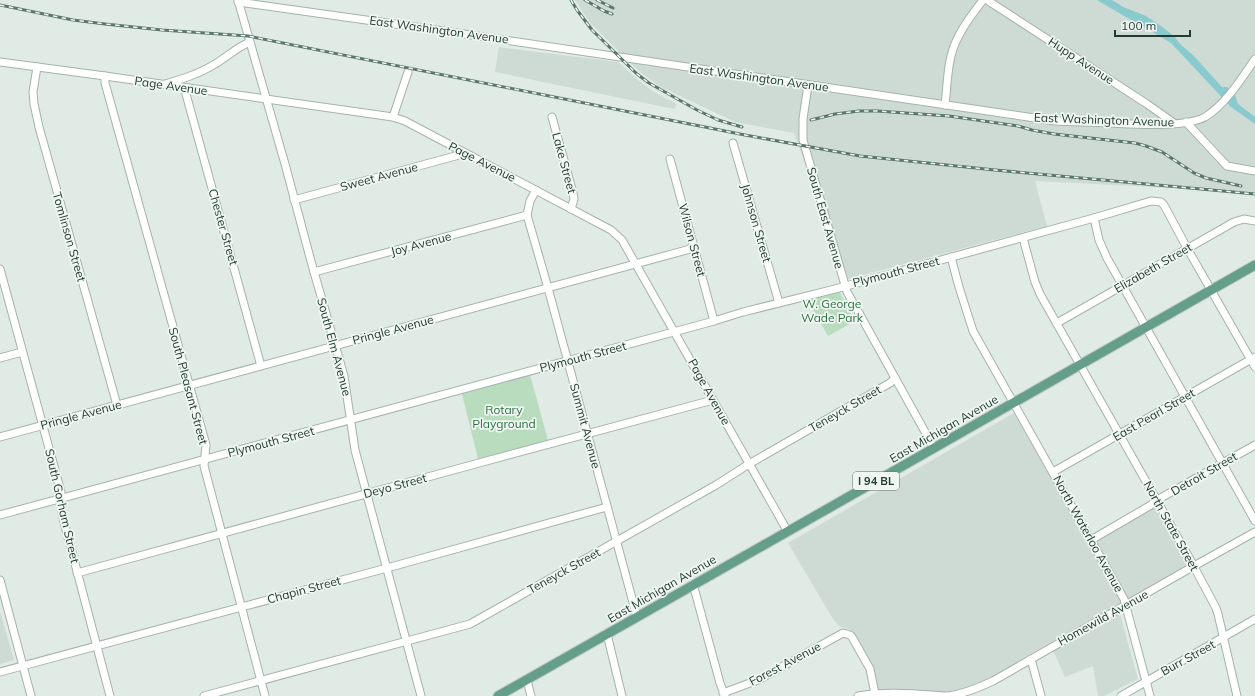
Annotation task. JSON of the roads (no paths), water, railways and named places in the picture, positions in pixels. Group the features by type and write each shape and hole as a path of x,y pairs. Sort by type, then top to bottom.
{"main road":[{"name":"East Michigan Avenue","path":"498,696 1255,266"}],"street":[{"path":"945,105 951,56 956,40 983,0"},
{"name":"Hupp Avenue","path":"987,0 1174,123"},
{"name":"East Washington Avenue","path":"238,1 1055,121 1127,124 1186,122 1205,116 1222,103 1255,59"},
{"name":"South Elm Avenue","path":"238,1 345,382 355,450 421,696"},
{"path":"162,85 203,71 244,44 250,42"},
{"name":"Page Avenue","path":"0,62 394,117 405,121 615,233 622,240 636,264 788,532"},
{"name":"Tomlinson Street","path":"37,67 34,104 39,127 117,405"},
{"path":"394,117 408,72"},
{"name":"South Pleasant Street","path":"105,76 105,83 206,444 204,466 265,696"},
{"name":"South East Avenue","path":"808,85 803,119 803,140 847,292 934,448"},
{"name":"Chester Street","path":"187,89 186,94 261,366"},
{"name":"Lake Street","path":"552,117 573,193 574,199 571,209"},
{"path":"1186,122 1227,166 1255,171"},
{"name":"Johnson Street","path":"734,143 779,303"},
{"name":"Sweet Avenue","path":"294,200 459,155 463,152"},
{"name":"Wilson Street","path":"670,159 714,322"},
{"path":"527,215 530,201 536,190"},
{"name":"Plymouth Street","path":"0,515 714,322 743,312 1023,238 1151,201 1160,202 1164,205 1187,248"},
{"name":"Joy Avenue","path":"314,272 527,215"},
{"name":"Summit Avenue","path":"527,215 637,617"},
{"path":"1094,218 1101,245 1122,285 1255,521"},
{"name":"Elizabeth Street","path":"1057,323 1234,222 1242,219 1253,221"},
{"name":"North State Street","path":"1023,238 1035,282 1040,294 1194,566 1216,608 1237,696"},
{"name":"Pringle Avenue","path":"0,437 694,248"},
{"path":"1187,248 1253,358 1255,367"},
{"name":"North Waterloo Avenue","path":"951,257 970,324 1013,403 1112,576 1126,605 1150,696"},
{"name":"South Gorham Street","path":"0,269 1,279 61,492 60,499 63,518 110,696"},
{"path":"0,358 22,352"},
{"name":"East Pearl Street","path":"1053,472 1253,358"},
{"name":"Teneyck Street","path":"204,696 470,624 716,485 749,464 890,383 895,378"},
{"name":"Deyo Street","path":"77,574 713,400"},
{"name":"Detroit Street","path":"1091,540 1157,500 1255,445"},
{"name":"Chapin Street","path":"0,672 607,507"},
{"name":"Homewild Avenue","path":"858,696 904,692 947,696 973,690 993,681 1255,532"},
{"path":"0,580 31,696"},
{"path":"693,584 724,694"},
{"name":"Burr Street","path":"1121,696 1255,619"},
{"name":"Forest Avenue","path":"724,694 758,680 843,633 852,637 870,669 875,694"},
{"path":"607,634 622,696"},
{"path":"1031,659 1041,696"},
{"path":"527,680 531,696"}],"water":[{"path":"1097,0 1112,0 1123,7 1146,16 1174,36 1222,87 1227,87 1235,95 1238,104 1255,117 1255,124 1231,107 1171,43"}],"railway":[{"path":"571,0 592,30 637,74 649,83 718,120 742,127"},
{"path":"585,0 612,14"},
{"path":"597,0 613,8"},
{"path":"0,5 73,20 162,30 248,36 745,135 860,156 1255,194"},
{"path":"811,120 835,114 859,111 949,116 1018,126 1054,134 1135,143 1162,152 1194,173 1206,178 1241,186"}],"park label":[{"name":"W. George Wade Park","path":"832,311"},
{"name":"Rotary Playground","path":"504,417"}]}
